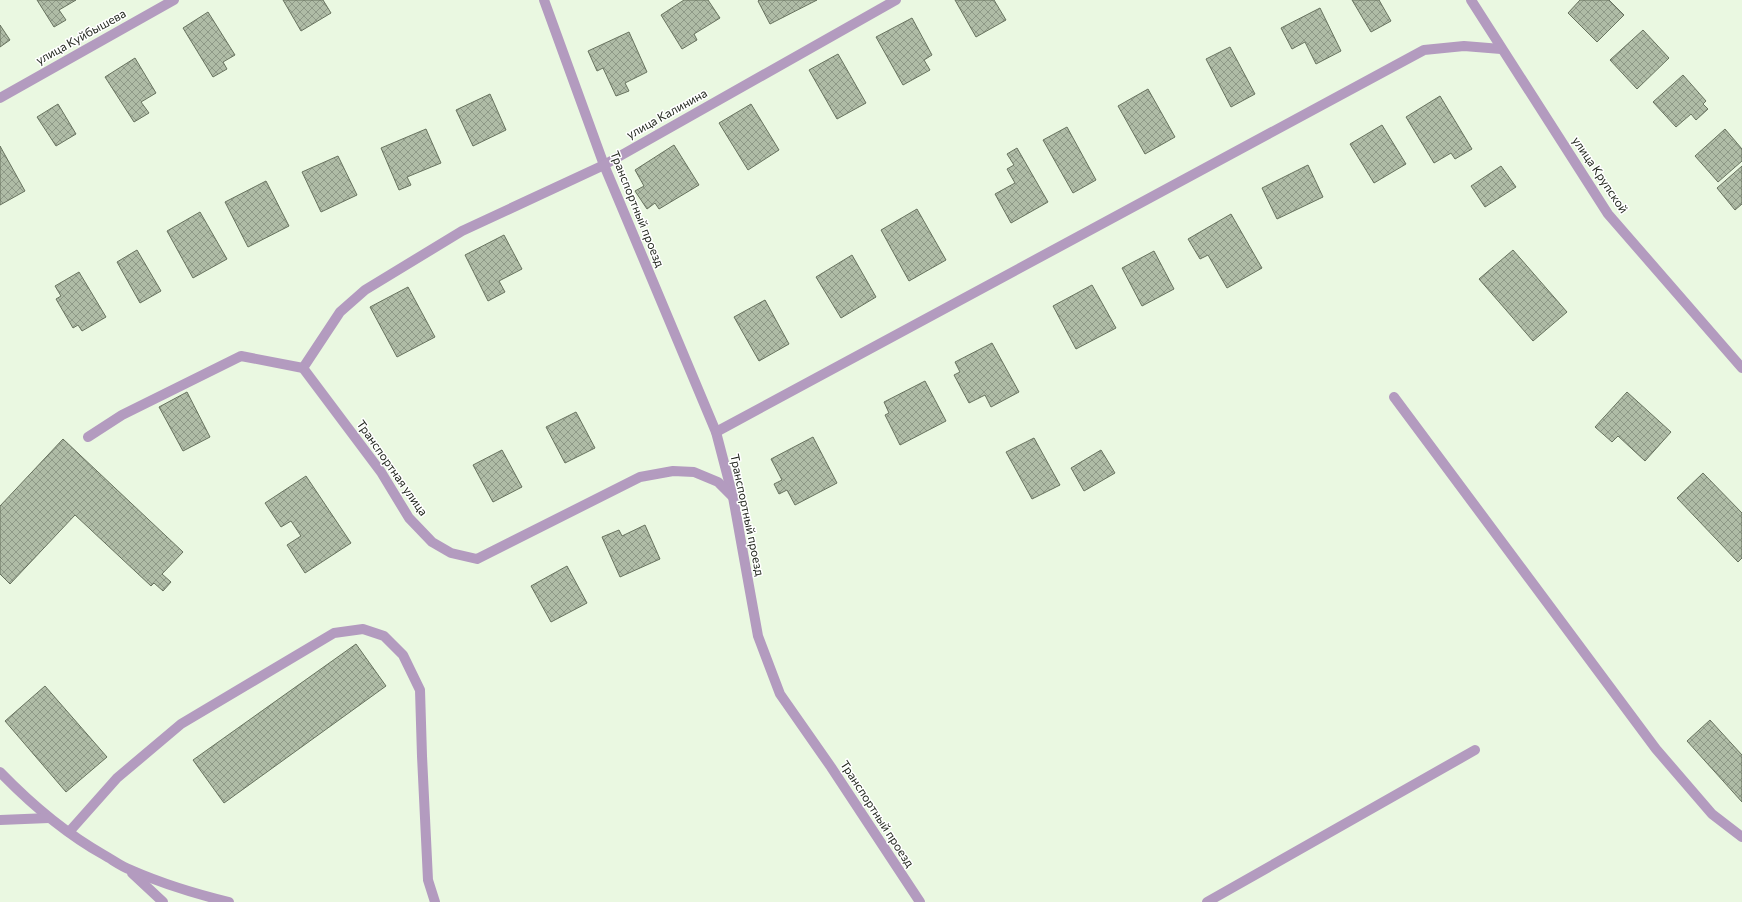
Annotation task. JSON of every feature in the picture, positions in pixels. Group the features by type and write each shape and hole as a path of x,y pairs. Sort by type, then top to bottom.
{"street":[{"name":"улица Куйбышева","path":"0,98 174,0"},
{"name":"Транспортный проезд","path":"544,0 604,165 716,432 733,497 758,636 780,694 920,902"},
{"name":"улица Калинина","path":"303,368 340,312 364,290 462,231 604,165 896,0"},
{"name":"улица Крупской","path":"1471,0 1608,214 1742,368"},
{"path":"716,432 1424,50 1464,46 1502,49"},
{"path":"88,437 122,415 242,356 303,368"},
{"name":"Транспортная улица","path":"303,368 381,472 409,518 432,542 451,553 477,559 640,477 673,471 694,472 718,482 733,497"},
{"path":"1394,397 1656,749 1712,814 1742,837"},
{"path":"69,832 117,778 181,724 334,633 363,628 384,636 403,655 420,690 428,880 435,902"},
{"path":"1207,902 1475,750"},
{"path":"0,772 49,818 86,845 129,870 185,891 229,902"},
{"path":"0,820 49,818"},
{"path":"129,870 163,902"}],"building":[{"path":"37,0 76,0 59,10 66,20 54,27"},
{"path":"283,0 323,0 331,13 301,31"},
{"path":"684,0 708,0 720,18 694,34 697,40 682,49 661,15"},
{"path":"817,0 770,24 758,1"},
{"path":"955,0 994,0 1006,20 976,37"},
{"path":"1352,0 1379,0 1391,21 1371,32"},
{"path":"1580,0 1609,0 1624,15 1597,42 1568,13"},
{"path":"1320,8 1341,51 1316,64 1305,42 1292,49 1281,28"},
{"path":"208,12 235,55 223,62 227,69 213,77 183,28"},
{"path":"912,18 932,55 924,60 930,70 903,85 876,37"},
{"path":"0,25 10,40 0,47"},
{"path":"1643,30 1669,58 1637,89 1610,60"},
{"path":"629,32 647,72 625,83 629,91 616,96 603,68 597,71 588,51"},
{"path":"1230,47 1255,94 1231,107 1206,59"},
{"path":"838,54 866,103 837,119 809,70"},
{"path":"135,58 156,93 141,102 149,113 134,122 105,77"},
{"path":"1683,75 1706,101 1703,104 1708,109 1696,120 1691,114 1676,127 1653,102"},
{"path":"1148,89 1175,137 1145,154 1118,106"},
{"path":"490,94 506,130 473,146 456,110"},
{"path":"1440,96 1472,149 1455,159 1451,153 1434,163 1406,117"},
{"path":"58,104 76,134 56,146 37,117"},
{"path":"751,104 779,150 748,170 719,123"},
{"path":"1382,125 1406,164 1374,183 1350,144"},
{"path":"1067,127 1096,180 1073,193 1043,140"},
{"path":"426,129 441,163 407,177 411,185 399,190 381,148"},
{"path":"1725,129 1742,149 1742,161 1718,182 1695,156"},
{"path":"674,145 699,185 659,209 655,203 647,209 635,191 644,186 635,170"},
{"path":"0,146 25,191 0,205"},
{"path":"1017,148 1048,202 1011,223 995,194 1015,183 1007,169 1014,165 1007,154"},
{"path":"338,156 357,195 321,212 302,172"},
{"path":"1308,165 1323,197 1277,219 1262,188"},
{"path":"1501,166 1516,187 1485,207 1471,186"},
{"path":"1742,166 1742,204 1735,210 1717,188"},
{"path":"266,181 289,226 248,247 225,202"},
{"path":"917,209 946,260 909,281 881,230"},
{"path":"200,212 227,259 193,278 167,231"},
{"path":"1231,214 1262,268 1227,288 1208,255 1200,259 1188,239"},
{"path":"504,235 522,269 499,281 505,292 488,301 465,255"},
{"path":"137,250 161,291 140,303 117,262"},
{"path":"1513,250 1567,312 1533,341 1479,279"},
{"path":"1154,251 1174,289 1142,306 1122,268"},
{"path":"852,255 876,297 841,318 816,277"},
{"path":"79,272 106,317 82,331 78,325 73,328 56,299 61,296 55,286"},
{"path":"1092,285 1116,328 1076,349 1053,306"},
{"path":"408,287 435,337 397,357 370,307"},
{"path":"765,300 789,344 759,361 734,317"},
{"path":"992,343 1019,392 991,407 985,395 969,403 954,375 960,372 955,362"},
{"path":"925,381 946,421 900,445 885,415 889,413 884,402"},
{"path":"187,392 210,437 183,451 159,407"},
{"path":"1627,392 1671,432 1645,461 1618,436 1612,442 1595,427"},
{"path":"576,412 595,448 565,463 546,427"},
{"path":"813,437 837,483 795,505 787,490 779,494 774,484 782,480 771,459"},
{"path":"1034,438 1060,485 1032,499 1006,452"},
{"path":"63,439 183,552 162,574 171,582 163,591 154,583 151,586 75,515 10,584 0,574 0,506"},
{"path":"502,450 522,487 493,502 473,465"},
{"path":"1101,450 1115,473 1084,491 1071,468"},
{"path":"1703,473 1742,513 1742,558 1738,562 1677,498"},
{"path":"306,476 351,543 305,573 287,545 301,536 291,521 281,527 265,503"},
{"path":"645,525 660,559 620,577 602,537 619,530 622,536"},
{"path":"567,566 587,603 551,622 531,586"},
{"path":"356,644 386,686 224,803 193,760"},
{"path":"45,686 107,757 66,792 5,721"},
{"path":"1710,720 1742,755 1742,802 1687,741"}]}
